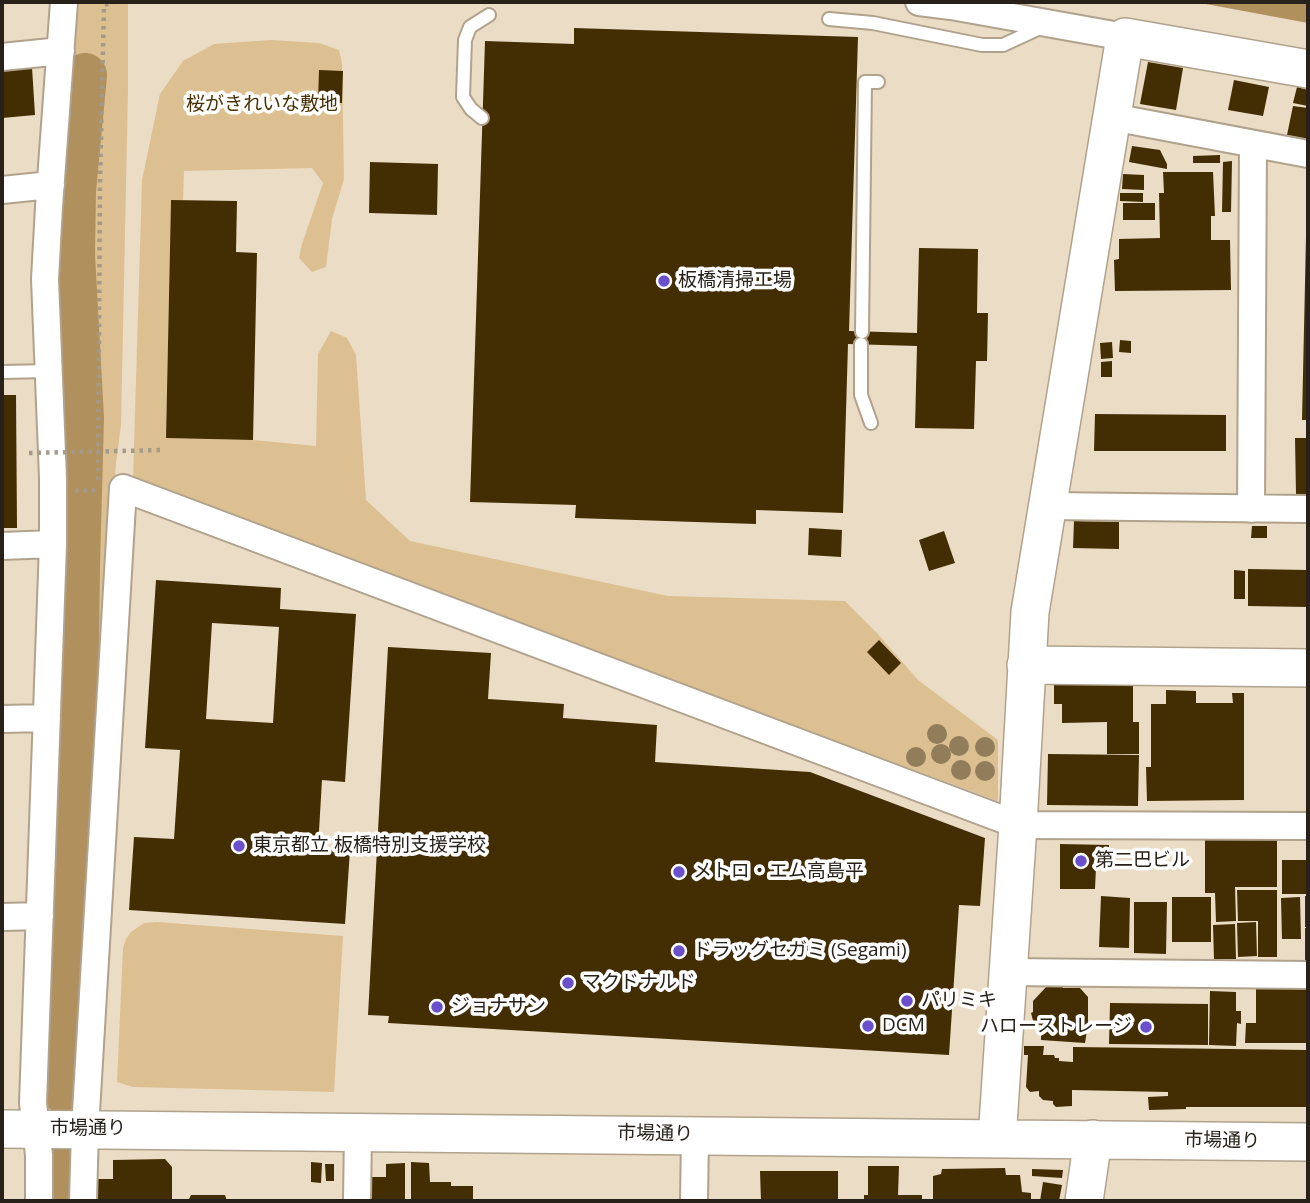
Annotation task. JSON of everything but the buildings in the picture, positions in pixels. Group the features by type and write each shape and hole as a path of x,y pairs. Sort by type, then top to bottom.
{"street":[{"path":"38,1201 39,1155 19,1128 33,1103 54,478 45,279 65,2"},
{"path":"919,2 1308,69"},
{"path":"997,1139 1030,612 1125,37"},
{"path":"2,57 61,51"},
{"path":"1112,117 1308,154"},
{"path":"1251,509 1253,144"},
{"path":"2,190 51,185"},
{"path":"83,1201 123,488 1018,825 1308,826"},
{"path":"1047,506 1308,509"},
{"path":"2,546 53,544"},
{"path":"1026,665 1308,668"},
{"path":"2,719 47,718"},
{"path":"2,917 40,916"},
{"path":"1007,972 1308,975"},
{"name":"市場通り","path":"19,1128 1308,1142"},
{"path":"357,1201 358,1131"},
{"path":"694,1201 695,1135"},
{"path":"1084,1201 1093,1139"}],"lane":[{"path":"482,118 471,110 463,97 465,40 470,27 489,15"},
{"path":"829,19 873,23 982,46 1003,45 1048,24"},
{"path":"872,423 860,395 865,82 878,82"},
{"path":"2,372 49,371"}],"path":[{"path":"97,503 104,5 114,2"},
{"path":"29,453 163,450"}],"green space":[{"path":"77,4 128,4 128,90 121,425 103,653 77,1099 65,1099 47,1096 61,440 54,273"},
{"name":"桜がきれいな敷地","path":"271,40 319,43 339,50 342,63 344,179 332,219 326,267 312,272 299,258 323,183 312,168 184,171 183,200 171,201 166,438 253,440 316,446 318,354 331,331 347,338 356,355 366,500 410,541 668,596 845,601 918,680 998,740 998,801 133,480 142,180 160,94 183,61 214,44"},
{"path":"144,923 343,936 334,1092 133,1087 117,1082 123,948 131,932"},
{"path":"48,1158 77,1158 76,1201 47,1201"}],"shaded area":[{"path":"1195,2 1308,2 1308,23"}],"waterway":[{"path":"61,1090 75,797 82,418 73,255 74,191 85,75"},
{"path":"64,1163 64,1201"}],"place":[{"name":"板橋清掃工場","path":"664,281"},
{"name":"東京都立 板橋特別支援学校","path":"239,846"},
{"name":"第二巴ビル","path":"1081,861"},
{"name":"メトロ・エム高島平","path":"679,872"},
{"name":"ドラッグセガミ (Segami)","path":"679,951"},
{"name":"マクドナルド","path":"568,983"},
{"name":"パリミキ","path":"907,1001"},
{"name":"ジョナサン","path":"437,1007"},
{"name":"DCM","path":"868,1026"},
{"name":"ハローストレージ","path":"1146,1027"}]}
